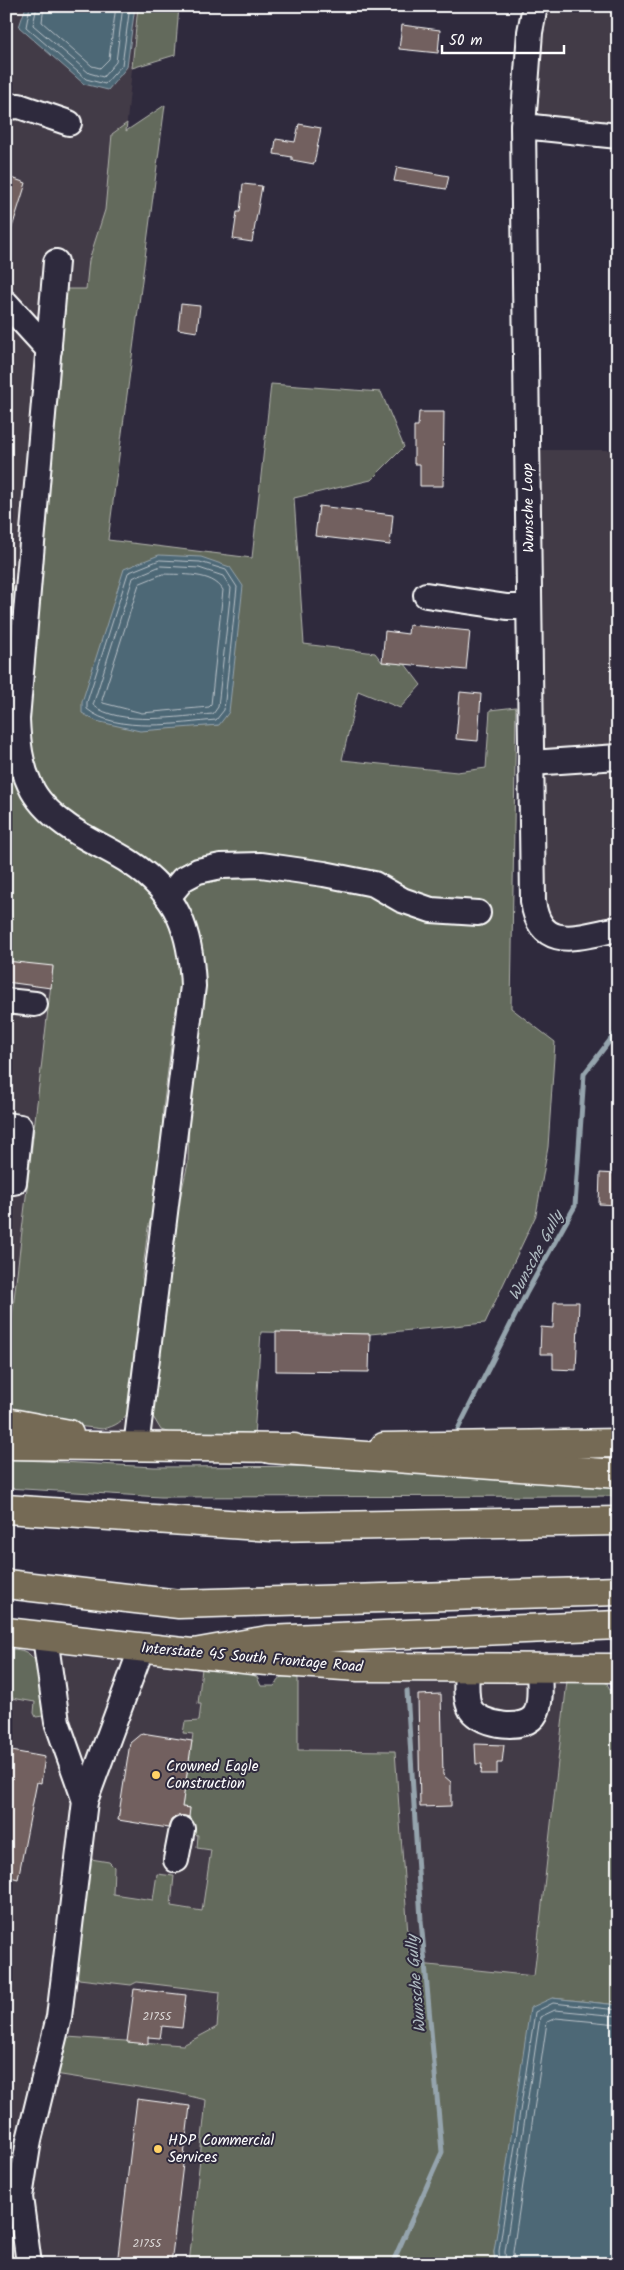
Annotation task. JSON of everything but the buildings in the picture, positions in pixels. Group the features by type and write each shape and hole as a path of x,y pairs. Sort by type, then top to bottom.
{"main road":[{"path":"6,1422 136,1447"},
{"path":"6,1445 270,1449 618,1443"},
{"path":"270,1449 618,1474"},
{"path":"6,1509 272,1527 618,1521"},
{"path":"6,1584 179,1604 618,1591"},
{"path":"194,1653 268,1640 618,1625"},
{"name":"Interstate 45 South Frontage Road","path":"6,1632 253,1660 358,1667 618,1668"}],"street":[{"name":"Wunsche Loop","path":"535,6 530,32 523,126 533,901 538,924 543,930 562,938 618,929"},
{"path":"6,106 20,106 69,123"},
{"path":"523,126 618,136"},
{"path":"56,262 16,719 12,738 31,787 43,804 74,831 131,862 158,885 168,897 185,927 192,955 193,986 136,1447"},
{"path":"6,303 48,350"},
{"path":"426,595 507,607 530,607"},
{"path":"531,763 618,757"},
{"path":"168,897 183,879 198,871 221,866 262,865 374,884 402,900 431,910 478,913"},
{"path":"6,1001 35,1004"},
{"path":"6,1125 20,1127 14,1182 6,1181"},
{"path":"45,1637 57,1722 85,1801"},
{"path":"28,2264 20,2197 29,2140 59,2017 85,1801 142,1647"},
{"path":"467,1667 469,1707 477,1718 495,1724 515,1725 528,1722 536,1713 539,1694 539,1667"},
{"path":"176,1860 182,1830"}],"shaded area":[{"path":"6,6 138,6 126,132 51,750 178,840 219,940 261,1327 254,1437 176,1435 89,1429 6,1418"},
{"path":"543,6 618,6 618,129 545,120 532,108"},
{"path":"535,450 618,450 618,921 582,928 553,926 542,909"},
{"path":"6,1649 208,1669 230,1957 195,2264 6,2264"},
{"path":"298,1678 367,1683 567,1681 534,1976 410,1963 395,1751 298,1750"}],"green space":[{"path":"138,6 179,6 175,55 132,68"},
{"path":"165,105 108,540 252,558 271,384 381,392 404,447 371,480 294,498 304,644 375,653 382,662 405,664 421,685 400,708 358,691 342,760 457,772 486,768 490,710 516,707 511,1008 555,1042 548,1147 536,1215 485,1323 370,1334 261,1332 254,1437 176,1435 161,1430 152,1415 152,1398 176,1215 188,1163 189,1114 204,992 204,961 197,930 184,896 194,881 250,871 416,900 371,871 255,859 172,877 162,872 132,849 93,830 72,815 50,793 37,767 28,718 65,289 86,289 89,260 105,210 112,134 127,123 126,131","holes":["159,555 218,725 200,726"]},
{"path":"6,577 12,579 15,603 6,698"},
{"path":"6,756 14,771 115,866 141,885 156,900 170,922 176,938 181,969 180,993 175,1014 163,1109 162,1137 153,1212 148,1228 142,1277 144,1286 141,1318 129,1411 118,1423 103,1429 6,1418 6,1367 53,967 6,961"},
{"path":"6,1459 154,1467 375,1466 618,1481 618,1496 161,1497 6,1488"},
{"path":"6,1649 27,1652 39,1666 46,1692 43,1716 36,1717 34,1713 35,1702 6,1697"},
{"path":"202,1668 251,1674 257,1677 261,1686 274,1686 282,1677 298,1678 298,1750 395,1751 410,1963 534,1976 567,1681 599,1681 607,1683 610,1690 618,1690 618,2005 552,1998 494,2252 495,2264 189,2264 206,2100 177,2093 55,2074 67,2037 183,2045 217,2027 220,1992 137,1982 131,1985 79,1979 76,1973 88,1861 91,1859 109,1862 114,1867 113,1894 153,1900 157,1874 174,1876 171,1906 202,1911 211,1850 197,1848 198,1835 186,1833 190,1808 182,1807 193,1734 183,1733 185,1722 199,1721 201,1704 198,1704"}],"water":[{"path":"26,6 135,6 127,67 108,90 84,84 19,27"},
{"path":"159,555 201,557 230,567 243,586 229,712 219,725 140,731 96,721 82,713 82,702 124,569"},
{"path":"552,1998 618,2005 618,2264 495,2264 494,2252 530,2008"}],"waterway":[{"name":"Wunsche Gully","path":"458,1429 527,1292 575,1206 584,1074 618,1030"},
{"name":"Wunsche Gully","path":"392,2264 442,2152 421,1920 407,1691"}],"place":[{"name":"Crowned Eagle Construction","path":"156,1775"},
{"name":"HDP Commercial Services","path":"158,2149"}]}
